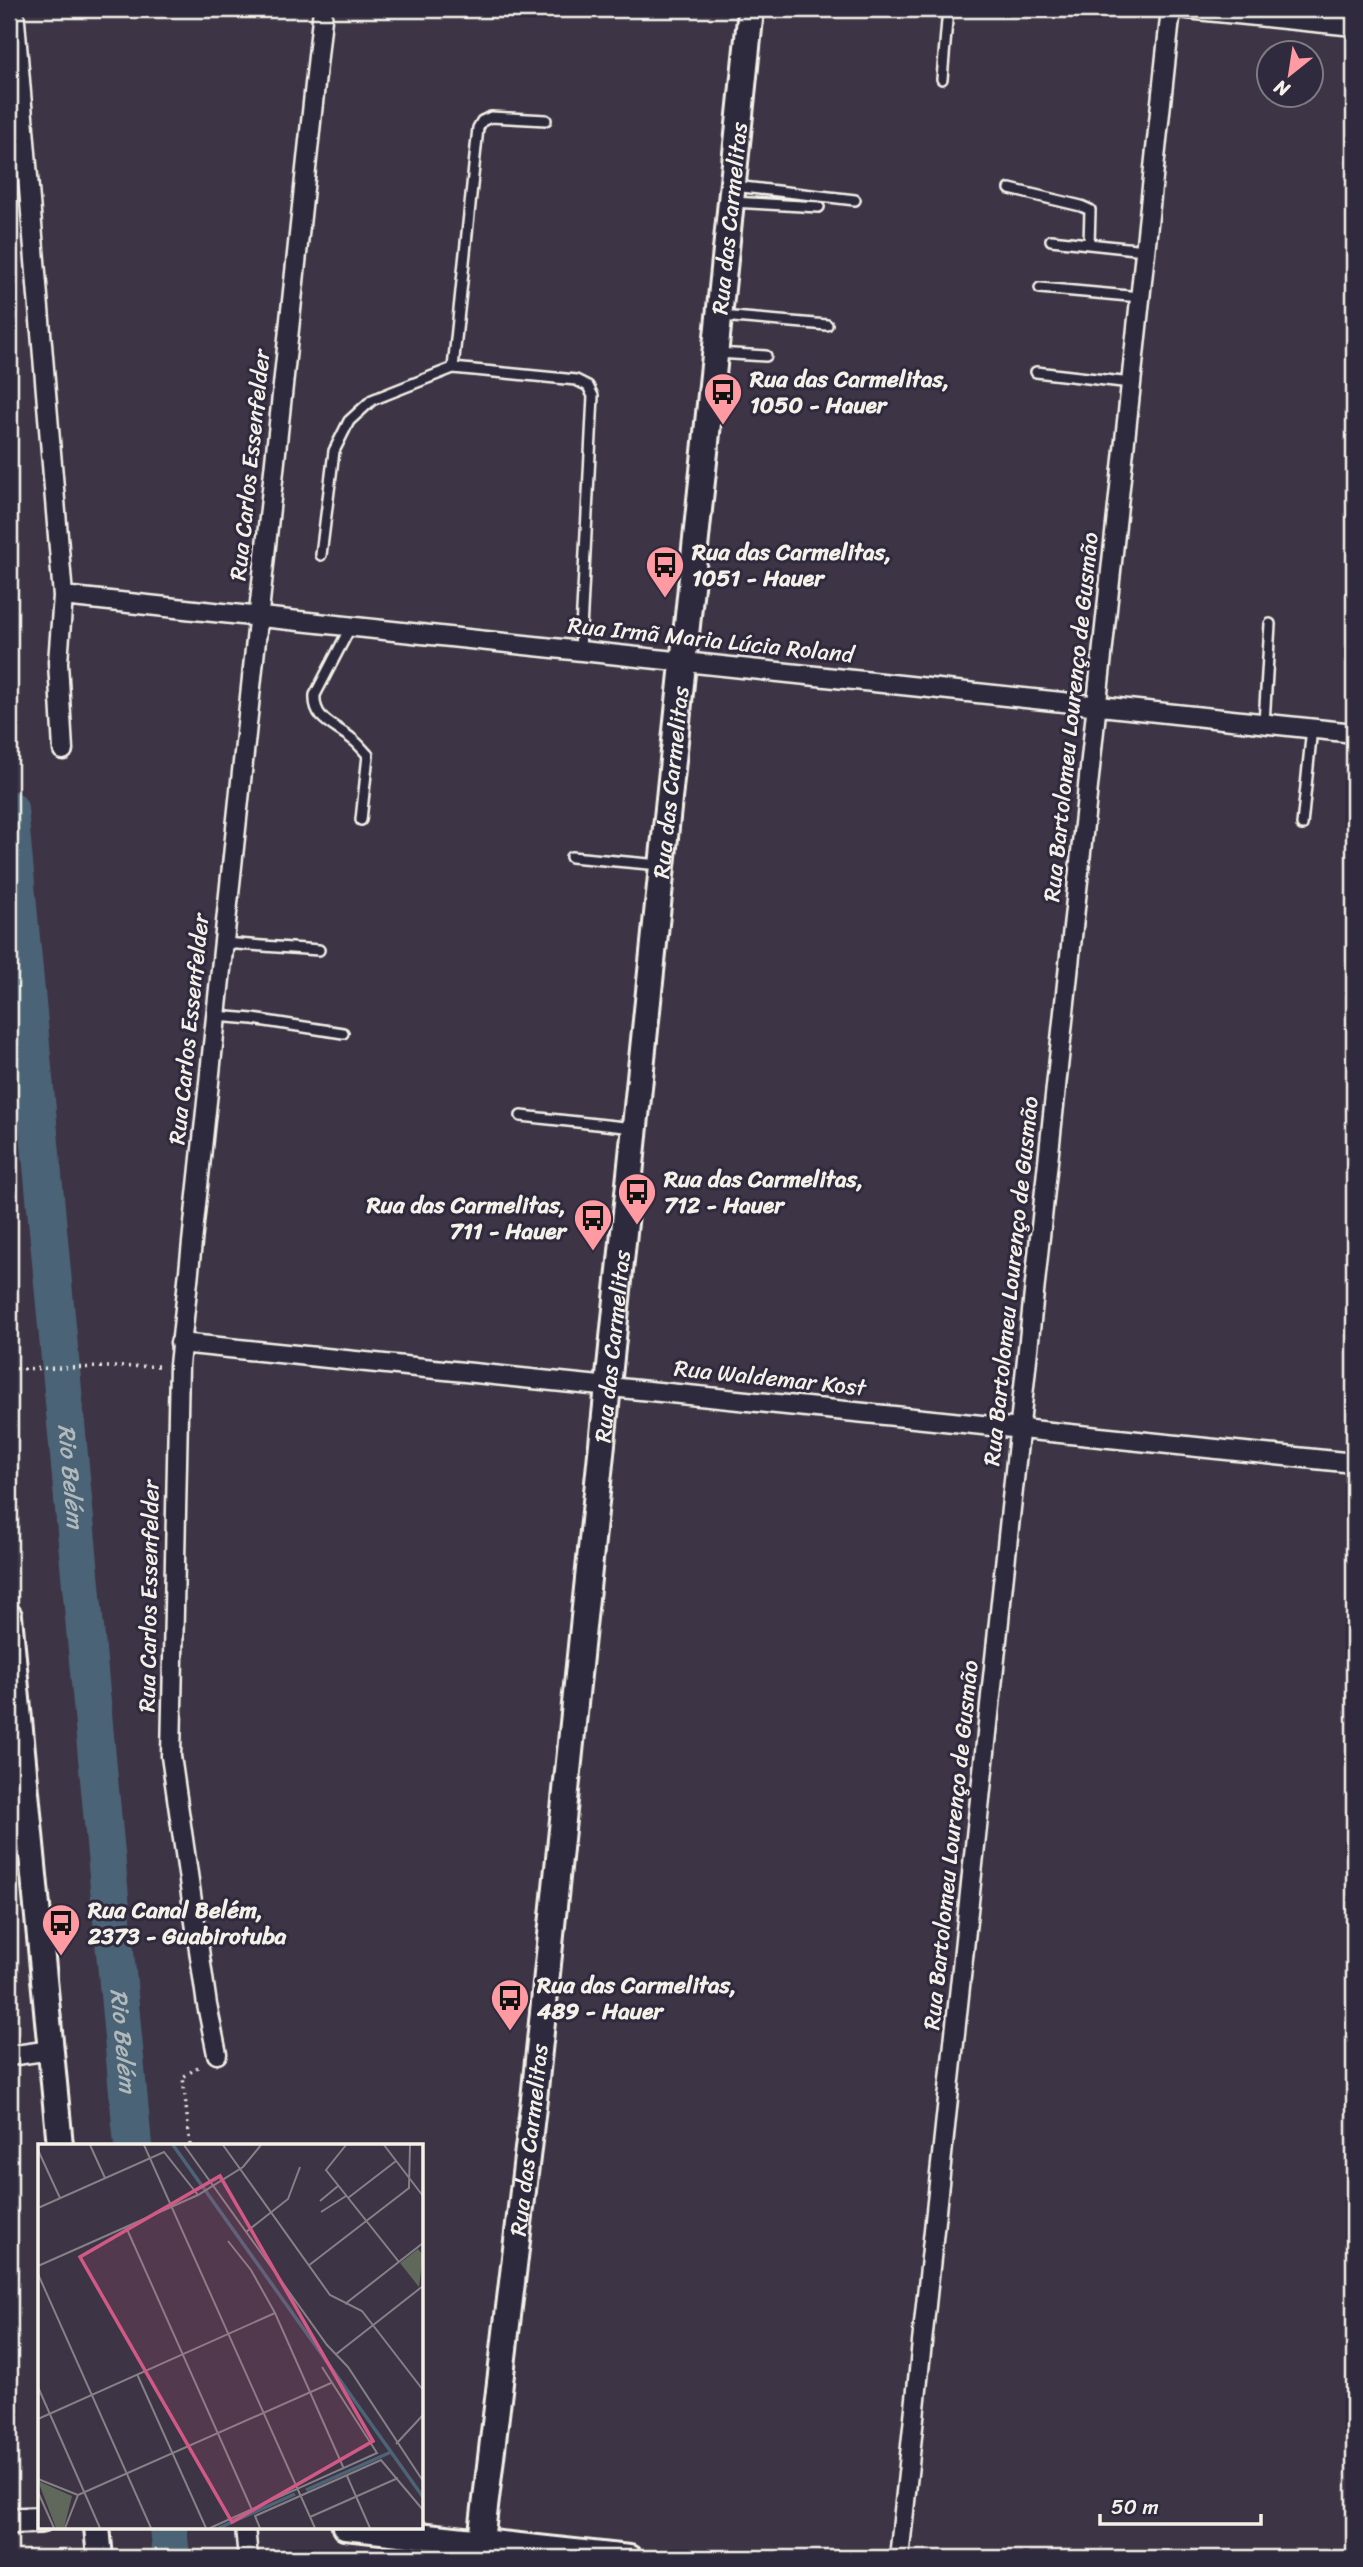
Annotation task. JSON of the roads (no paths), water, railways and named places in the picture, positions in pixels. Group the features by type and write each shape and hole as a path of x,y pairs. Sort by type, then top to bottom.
{"street":[{"path":"14,9 63,596 58,662 63,750"},
{"name":"Rua Carlos Essenfelder","path":"217,2054 203,1979 171,1756 180,1343 323,9"},
{"name":"Rua das Carmelitas","path":"480,2550 534,2099 751,9"},
{"name":"Rua Bartolomeu Lourenço de Gusmão","path":"899,2558 1171,9"},
{"path":"1187,9 1354,26"},
{"name":"Rua Irmã Maria Lúcia Roland","path":"63,596 1354,733"},
{"name":"Rua Waldemar Kost","path":"180,1343 1354,1463"},
{"path":"9,1616 60,2144"},
{"path":"9,2056 51,2050"},
{"path":"9,2521 38,2520"},
{"path":"97,2528 100,2558"},
{"path":"245,2528 248,2558"},
{"path":"351,2528 480,2550 629,2558"}],"lane":[{"path":"942,79 948,9"},
{"path":"453,368 478,128 482,121 491,117 546,120"},
{"path":"1010,189 1090,210 1089,244"},
{"path":"732,194 855,200"},
{"path":"732,194 819,208"},
{"path":"1051,240 1145,250"},
{"path":"1040,288 1140,297"},
{"path":"719,316 827,325"},
{"path":"715,353 766,356"},
{"path":"321,555 334,451 349,421 372,400 453,368 576,380 588,386 593,396 580,650"},
{"path":"1036,372 1131,383"},
{"path":"1264,723 1270,624"},
{"path":"351,626 315,695 314,702 317,714 352,739 368,755 361,820"},
{"path":"1302,825 1312,728"},
{"path":"570,857 662,865"},
{"path":"223,943 319,950"},
{"path":"215,1016 343,1032"},
{"path":"520,1116 635,1128"}],"waterway":[{"name":"Rio Belém","path":"9,809 133,2144"},
{"name":"Rio Belém","path":"168,2528 171,2558"}],"place":[{"name":"Rua das Carmelitas, 1050 - Hauer","path":"723,426"},
{"name":"Rua das Carmelitas, 1051 - Hauer","path":"665,599"},
{"name":"Rua das Carmelitas, 712 - Hauer","path":"637,1226"},
{"name":"Rua das Carmelitas, 711 - Hauer","path":"593,1252"},
{"name":"Rua Canal Belém, 2373 - Guabirotuba","path":"61,1957"},
{"name":"Rua das Carmelitas, 489 - Hauer","path":"510,2032"}]}
